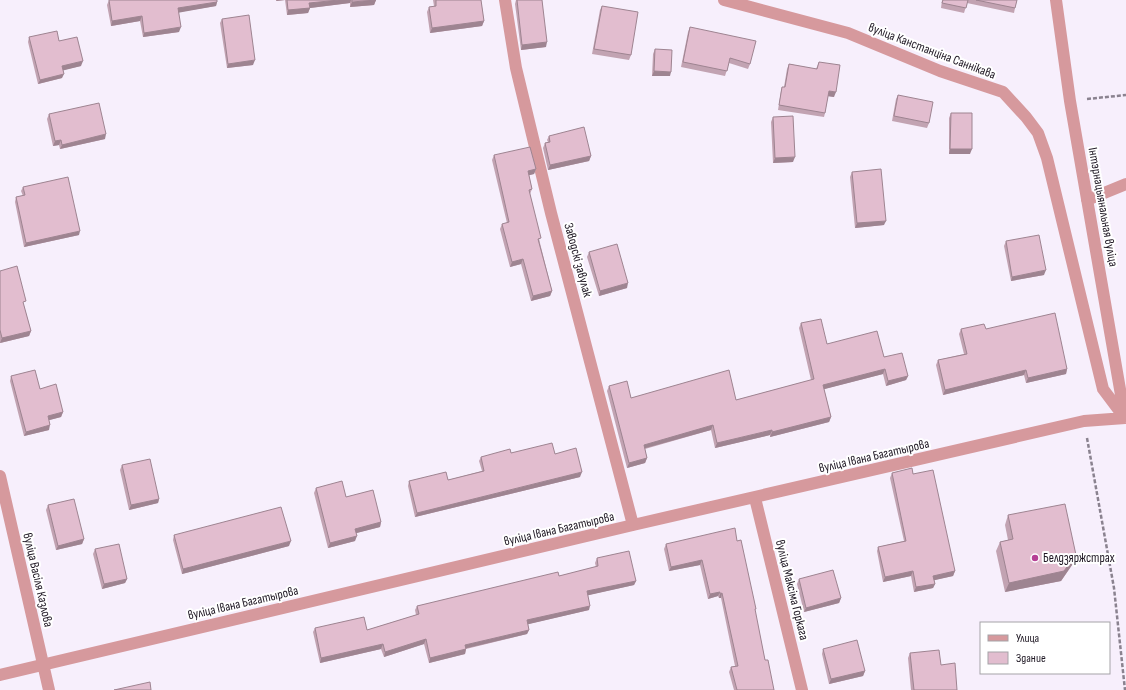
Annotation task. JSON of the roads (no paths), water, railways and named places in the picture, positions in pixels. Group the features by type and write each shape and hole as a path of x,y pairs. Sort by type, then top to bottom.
{"street":[{"name":"Заводскі завулак","path":"505,0 516,68 553,220 633,525"},
{"name":"вуліца Канстанціна Саннікава","path":"724,0 848,33 940,71 1003,92 1026,117 1038,133 1047,158 1103,389 1125,421"},
{"name":"Інтэрнацыянальная вуліца","path":"1056,0 1070,101 1125,421"},
{"path":"1087,200 1126,184"},
{"name":"вуліца Івана Багатырова","path":"0,675 633,525 1084,421 1125,421"},
{"name":"вуліца Васіля Казлова","path":"0,476 49,690"},
{"name":"вуліца Максіма Горкага","path":"755,498 802,690"}],"place":[{"name":"Белдзяржстрах","path":"1035,558"}]}
